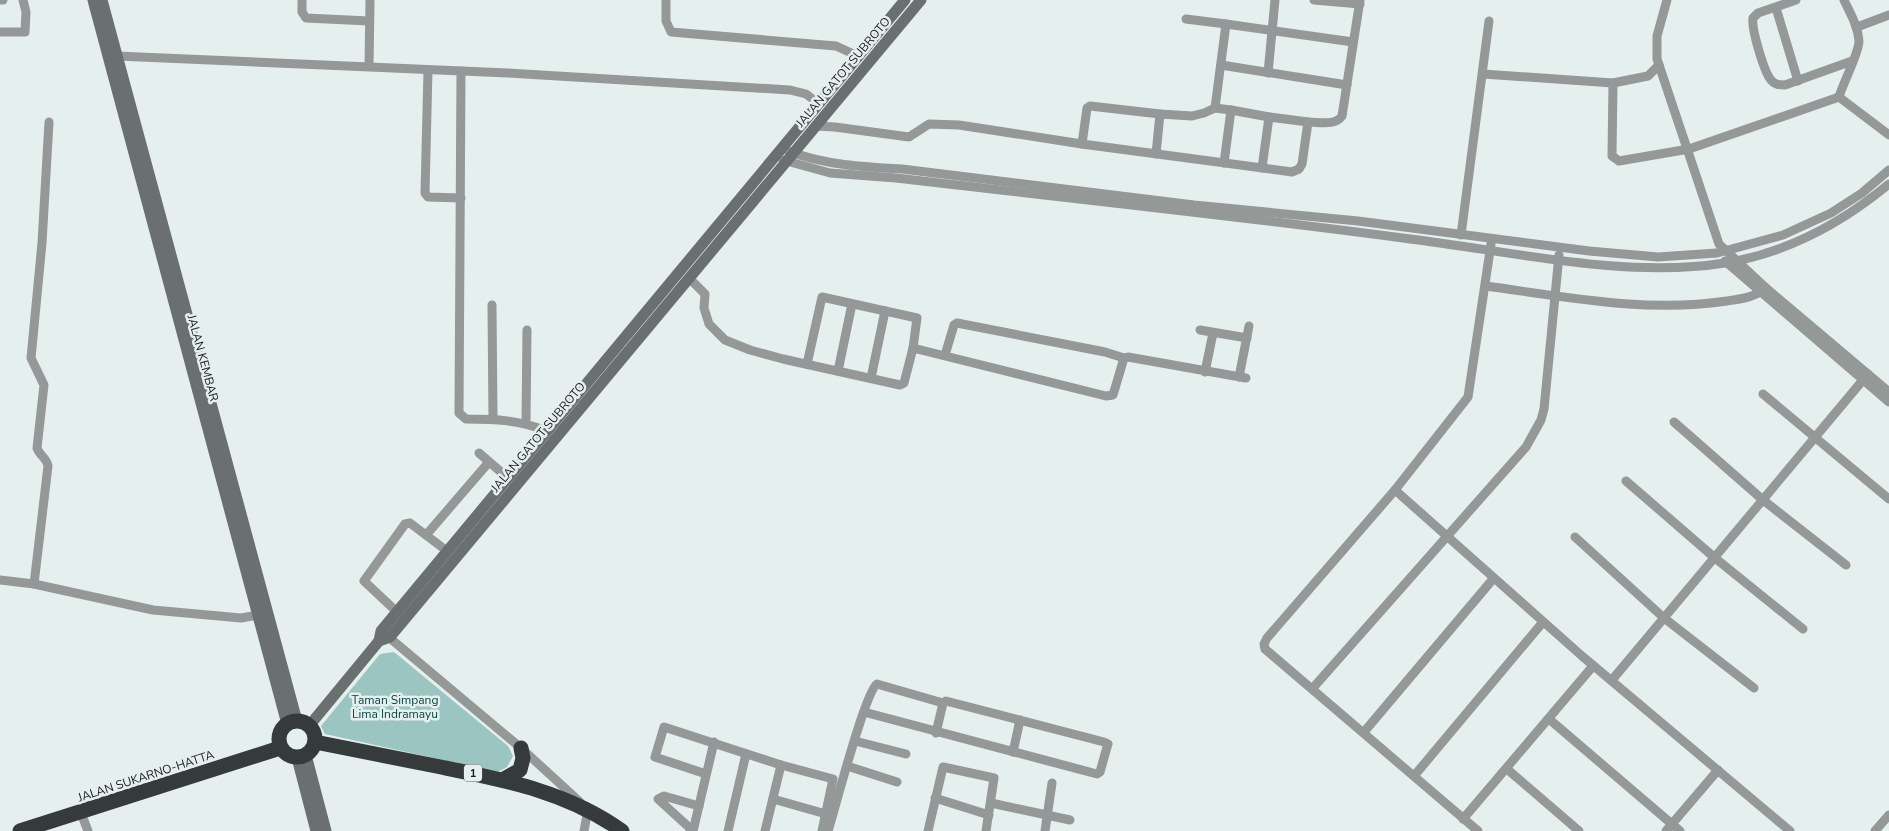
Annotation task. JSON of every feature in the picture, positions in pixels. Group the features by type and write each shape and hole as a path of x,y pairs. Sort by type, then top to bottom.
{"highway":[{"path":"280,748 279,736 298,724 313,730 306,751"},
{"name":"1","path":"280,748 287,755 306,751 504,780 546,792 586,808 622,831"},
{"name":"JALAN SUKARNO-HATTA","path":"20,831 280,748"},
{"path":"504,780 520,770 523,758 521,748"}],"street":[{"path":"0,32 24,32 26,12 24,0"},
{"name":"JALAN KEMBAR","path":"93,0 260,615 298,724"},
{"name":"JALAN KEMBAR","path":"102,0 124,56 260,615"},
{"path":"302,0 302,12 306,18 369,21"},
{"path":"369,66 370,0"},
{"path":"666,0 666,21 671,32 836,46 858,56"},
{"name":"JALAN GATOT SUBROTO","path":"298,724 383,636 439,571 597,379 818,104 905,0"},
{"name":"JALAN GATOT SUBROTO","path":"597,379 691,279 921,0"},
{"path":"1268,73 1275,0"},
{"path":"1082,144 1087,108 1092,105 1160,114 1192,116 1204,114 1215,108 1308,122 1339,121 1344,112 1360,2 1314,0"},
{"path":"1666,0 1657,36 1659,65 1689,149 1721,249 1763,290 1866,377 1889,392"},
{"path":"1796,0 1754,16 1753,27 1770,80 1779,85 1798,81 1852,61"},
{"path":"1840,97 1858,46 1856,27 1844,0"},
{"path":"1776,8 1798,81"},
{"path":"1856,27 1889,15"},
{"path":"1186,19 1353,42"},
{"path":"1462,235 1489,22"},
{"path":"1215,108 1226,24"},
{"path":"124,56 252,63 369,66 790,90 806,94 818,104"},
{"path":"1221,65 1347,84"},
{"path":"1483,74 1613,83 1648,76 1659,65"},
{"path":"428,70 425,193 428,197 461,198"},
{"path":"461,71 460,413 466,419 526,422 547,431"},
{"path":"1613,83 1612,156 1620,161 1689,149 1840,97"},
{"path":"1840,97 1889,135"},
{"path":"1224,163 1231,110"},
{"path":"1156,154 1160,114"},
{"path":"1262,168 1269,117"},
{"path":"34,584 48,466 47,461 37,448 44,385 31,358 42,243 49,122"},
{"path":"816,126 909,137 929,124 959,125 1082,144 1292,172 1299,169 1303,158 1308,122"},
{"path":"779,152 830,173 896,178 1410,239 1558,260 1649,268 1681,268 1732,261 1822,231 1864,205 1889,184"},
{"path":"790,158 860,167 902,169 1194,206 1658,257 1721,249 1783,235 1831,213 1862,194 1889,170"},
{"path":"1410,239 1412,229"},
{"path":"1478,831 1265,649 1264,641 1395,490 1468,397 1492,238"},
{"path":"1312,688 1526,447 1542,420 1560,246"},
{"path":"691,279 705,294 705,315 709,324 725,340 750,350 808,364 838,371 902,385 914,348 917,318 821,298 808,364"},
{"path":"1486,286 1650,306 1689,306 1742,298 1763,290"},
{"path":"838,371 852,304"},
{"path":"492,305 493,419"},
{"path":"871,378 885,311"},
{"path":"946,355 954,325 957,323 1105,352 1124,358 1131,357 1205,372 1242,377 1249,326"},
{"path":"526,422 527,330"},
{"path":"1200,330 1247,338"},
{"path":"1205,372 1213,333"},
{"path":"914,348 1106,396 1113,395 1116,390 1124,358"},
{"path":"1866,377 1889,402"},
{"path":"1612,680 1816,439 1866,377"},
{"name":"JALAN GATOT SUBROTO","path":"383,636 397,612 439,571 448,551 547,431 586,392"},
{"path":"1763,394 1889,498"},
{"path":"1674,422 1763,500 1846,565"},
{"path":"479,453 508,478"},
{"path":"427,534 489,462"},
{"path":"1626,481 1715,558 1803,629"},
{"path":"1395,490 1593,666 1790,831"},
{"path":"397,612 364,581 405,524 410,523 448,551"},
{"path":"1575,537 1664,618 1754,688"},
{"path":"1364,732 1493,579"},
{"path":"0,580 34,584 153,610 241,618 260,615"},
{"path":"1414,776 1543,622"},
{"path":"383,636 521,748 586,808 584,831"},
{"path":"1464,819 1593,666"},
{"path":"828,831 864,712 873,687 877,684 943,703 946,702 1106,742 1107,748 1100,772 1097,774 936,733 864,712"},
{"path":"936,733 943,703"},
{"path":"1549,719 1669,828 1680,831"},
{"path":"1013,752 1020,720"},
{"path":"706,774 657,758 655,754 663,728 666,726 746,754 833,779 822,831"},
{"path":"855,741 906,754"},
{"path":"693,831 714,742"},
{"path":"306,751 316,831"},
{"path":"306,751 326,831"},
{"path":"728,831 746,754"},
{"path":"765,831 781,765"},
{"path":"847,766 897,782"},
{"path":"928,831 942,768 945,767 994,778 986,831"},
{"path":"1507,769 1579,831"},
{"path":"1669,828 1718,770"},
{"path":"1045,831 1052,783"},
{"path":"693,831 658,799 664,796 698,806"},
{"path":"935,798 989,815"},
{"path":"773,799 826,814"},
{"path":"991,803 1070,820"},
{"path":"81,813 88,831"},
{"path":"1875,831 1889,815"}],"green space":[{"name":"Taman Simpang Lima Indramayu","path":"394,652 508,746 513,756 507,767 498,772 325,734 321,726 380,654"}]}
